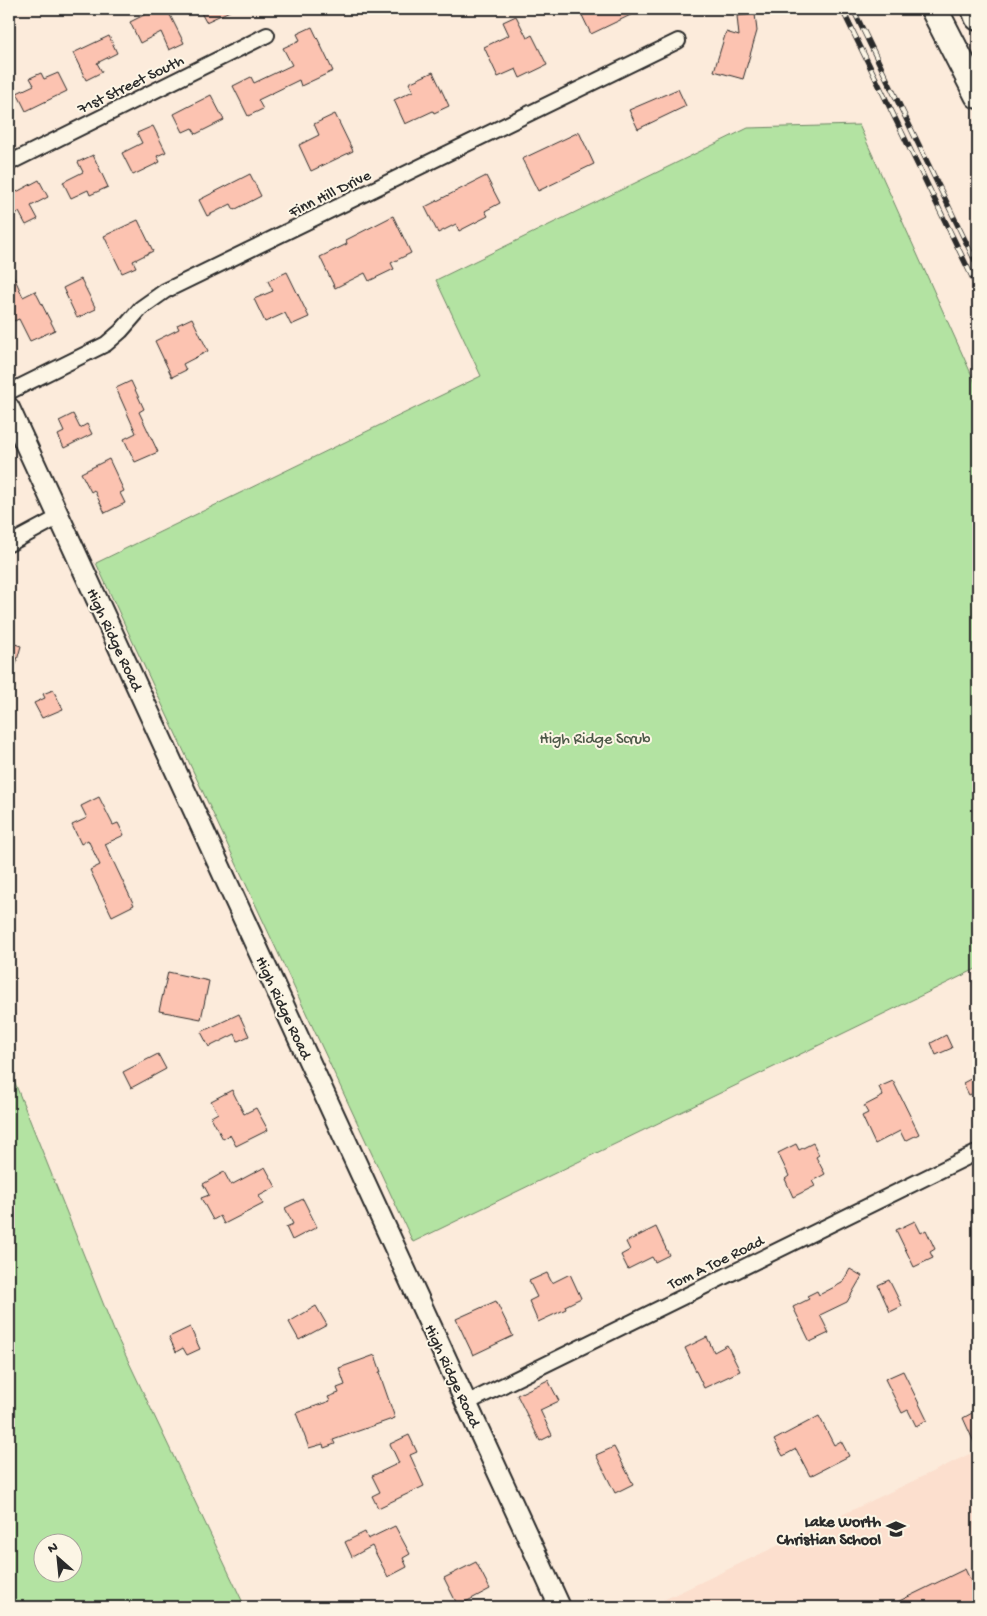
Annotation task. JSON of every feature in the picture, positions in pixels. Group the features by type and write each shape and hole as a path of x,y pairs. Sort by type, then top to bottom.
{"highway":[{"path":"934,9 978,96"},
{"path":"975,9 978,17"}],"street":[{"name":"71st Street South","path":"9,163 267,35"},
{"name":"Finn Hill Drive","path":"9,392 106,344 121,331 140,308 165,291 678,42"},
{"name":"High Ridge Road","path":"9,408 560,1607"},
{"path":"9,544 59,517"},
{"name":"Tom A Toe Road","path":"467,1403 978,1152"}],"shaded area":[{"name":"Lake Worth Christian School","path":"978,1450 978,1607 649,1607"}],"green space":[{"name":"High Ridge Scrub","path":"859,125 978,389 978,968 413,1242 96,563 481,376 436,280 748,128"},
{"path":"9,1068 115,1333 245,1607 9,1607"}],"building":[{"path":"156,9 167,9 184,43 169,50 161,32 140,43 130,22"},
{"path":"199,9 234,9 206,22"},
{"path":"579,9 643,9 591,34"},
{"path":"755,14 757,31 743,79 714,71 726,32 739,36 737,16"},
{"path":"516,16 527,38 532,35 547,65 520,78 516,69 498,77 484,47 509,35 503,22"},
{"path":"312,27 333,71 301,86 299,80 258,100 263,109 248,116 233,86 251,77 254,83 292,65 283,48 300,40 297,34"},
{"path":"109,36 117,53 97,63 102,72 86,80 73,53"},
{"path":"433,72 449,106 405,124 394,100 413,91 409,83"},
{"path":"41,73 44,79 58,73 67,91 26,111 17,93 34,85 30,78"},
{"path":"678,89 686,106 638,129 629,110"},
{"path":"211,95 224,120 196,134 192,128 183,132 174,114"},
{"path":"335,114 353,151 311,171 299,145 319,135 314,124"},
{"path":"153,126 166,152 157,156 160,162 133,175 122,153 142,143 137,133"},
{"path":"579,132 594,164 538,191 522,159"},
{"path":"93,155 108,187 90,195 88,190 71,198 63,182 83,172 78,162"},
{"path":"250,174 261,196 234,210 231,204 207,216 199,200"},
{"path":"486,176 500,203 485,211 488,216 459,231 456,224 438,233 425,207"},
{"path":"39,180 48,197 31,206 38,219 26,225 19,212 9,217 9,196"},
{"path":"393,216 411,253 391,263 394,269 369,281 365,273 335,288 320,257 347,244 346,240"},
{"path":"138,220 153,251 133,261 136,267 122,273 104,236"},
{"path":"9,266 23,297 35,291 55,330 30,341 19,319 14,321 9,311"},
{"path":"287,272 309,317 291,325 285,313 265,322 254,299 273,291 268,281"},
{"path":"81,279 96,309 77,318 63,288"},
{"path":"192,318 208,351 183,364 186,370 172,377 155,341 179,329 177,325"},
{"path":"131,381 144,409 139,412 158,452 135,462 124,439 136,433 116,388"},
{"path":"73,414 80,428 87,424 92,434 64,448 58,435 64,432 59,421"},
{"path":"109,459 124,491 120,493 125,503 105,513 94,490 91,492 81,473"},
{"path":"9,642 21,646 12,678 9,678"},
{"path":"53,690 63,709 42,718 34,703 45,698 43,694"},
{"path":"99,797 113,825 118,823 124,835 105,844 134,905 112,916 90,870 100,865 88,840 81,844 72,825 87,818 81,806"},
{"path":"168,972 209,981 201,1019 159,1011"},
{"path":"239,1014 249,1036 238,1041 235,1034 209,1047 201,1032"},
{"path":"946,1035 952,1048 936,1055 931,1043"},
{"path":"158,1054 166,1069 131,1088 123,1072"},
{"path":"978,1075 978,1091 969,1095 963,1083"},
{"path":"893,1081 919,1134 905,1141 900,1131 875,1144 862,1116 868,1113 864,1106 883,1096 879,1087"},
{"path":"232,1090 244,1114 256,1108 268,1130 236,1146 230,1135 223,1139 211,1117 218,1113 211,1101"},
{"path":"813,1143 819,1155 816,1157 825,1174 812,1181 815,1186 793,1197 785,1179 789,1176 778,1153 796,1144 799,1150"},
{"path":"265,1167 276,1187 259,1196 263,1204 224,1224 220,1216 213,1220 201,1198 209,1195 203,1184 224,1172 231,1185"},
{"path":"303,1199 317,1227 292,1240 286,1227 293,1224 285,1208"},
{"path":"915,1221 921,1233 926,1230 935,1249 930,1252 933,1258 914,1267 896,1230"},
{"path":"656,1227 669,1255 655,1262 652,1257 628,1269 621,1255 630,1250 626,1242"},
{"path":"850,1269 862,1276 847,1302 820,1315 829,1333 810,1342 793,1307 809,1299 807,1296 817,1291 819,1295 842,1283"},
{"path":"547,1273 552,1283 570,1274 581,1298 565,1306 566,1309 538,1322 529,1301 537,1297 529,1281"},
{"path":"889,1280 902,1306 890,1312 878,1285"},
{"path":"496,1301 513,1336 473,1355 456,1319"},
{"path":"316,1306 327,1325 299,1340 289,1322"},
{"path":"190,1327 200,1349 187,1355 183,1348 176,1352 169,1337"},
{"path":"707,1337 714,1352 727,1345 740,1371 704,1388 685,1348"},
{"path":"375,1355 395,1418 333,1440 335,1444 324,1448 323,1444 309,1448 296,1413 330,1401 328,1397 339,1393 337,1388 345,1385 339,1368"},
{"path":"903,1371 927,1420 916,1426 908,1410 902,1413 885,1379"},
{"path":"548,1380 559,1401 540,1410 552,1435 540,1441 517,1395"},
{"path":"974,1412 978,1421 978,1451 963,1418"},
{"path":"819,1416 834,1445 841,1441 849,1456 810,1476 796,1449 783,1456 774,1440"},
{"path":"409,1435 417,1452 410,1455 424,1486 378,1508 372,1496 380,1492 372,1476 399,1463 390,1444"},
{"path":"614,1447 633,1484 615,1493 596,1455"},
{"path":"395,1526 410,1554 403,1558 407,1567 388,1577 372,1546 352,1557 345,1542 365,1532 368,1539"},
{"path":"476,1562 490,1589 458,1606 444,1578"},
{"path":"965,1569 978,1596 978,1607 887,1607"}],"railway":[{"path":"842,9 978,289"},
{"path":"853,9 978,267"}],"place":[{"name":"Lake Worth Christian School","path":"896,1529"}]}
